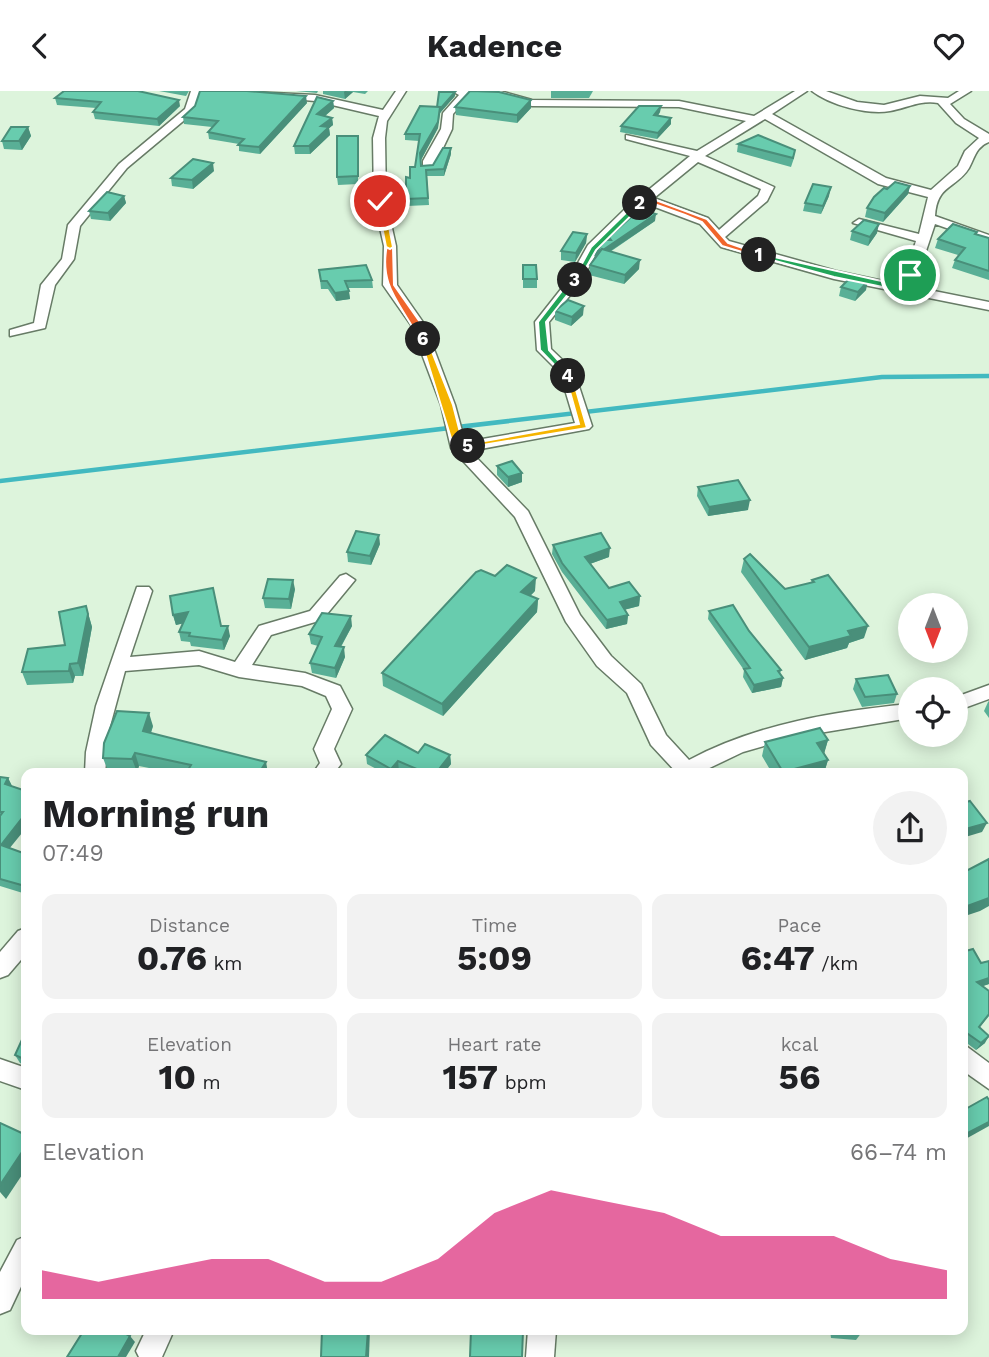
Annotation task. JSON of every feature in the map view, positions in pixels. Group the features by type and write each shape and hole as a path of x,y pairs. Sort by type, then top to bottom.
{"street":[{"path":"237,91 315,98 386,114"},
{"path":"401,91 381,121 379,138 380,201 390,246 390,285 418,325 448,405 459,448 522,515 572,618 604,661 634,689 658,740 684,768"},
{"path":"459,448 584,426 566,372 544,350 542,322 575,280 593,248 645,198 698,156 802,91"},
{"path":"817,91 865,107 891,108 923,98 943,103 958,98 966,91"},
{"path":"427,169 429,155 445,138 449,126 448,113 461,92 499,94 532,103 679,104 762,117 882,181 935,195"},
{"path":"15,333 40,325 48,285 68,260 74,225 123,166 184,116 190,99"},
{"path":"943,103 960,121 988,138"},
{"path":"630,137 698,156 768,187 762,198 720,235"},
{"path":"907,289 938,188 963,168 969,153 979,142 988,138"},
{"path":"645,198 704,221 720,235 725,244 834,275 989,306"},
{"path":"929,218 989,239"},
{"path":"859,223 923,239"},
{"path":"239,670 265,631 316,616 346,580"},
{"path":"95,768 94,756 143,591"},
{"path":"120,665 199,658 239,670 305,680 333,691 342,709 324,749 331,764 327,768"},
{"path":"968,700 989,692"},
{"path":"693,768 708,757 844,718 898,712"},
{"path":"0,968 21,944"},
{"path":"0,1070 21,1077"},
{"path":"0,1300 21,1259"},
{"path":"540,1357 541,1335"}],"building":[{"path":"64,91 138,91 179,100 157,119 93,112 101,102 55,98"},
{"path":"200,91 247,91 306,96 259,147 238,145 244,139 208,132 218,121 183,117 195,106"},
{"path":"470,91 499,92 531,100 517,115 455,107"},
{"path":"439,92 455,92 440,109 437,107"},
{"path":"317,97 333,101 317,114 332,118 321,126 329,127 309,146 294,146"},
{"path":"420,106 440,107 438,122 420,153 421,166 433,165 443,148 451,148 444,169 426,170 428,198 406,199 406,177 410,178 410,167 415,167 420,134 405,134"},
{"path":"639,106 661,106 654,115 671,118 658,133 621,126"},
{"path":"11,127 28,127 19,141 2,141"},
{"path":"758,135 795,150 793,158 738,144"},
{"path":"337,136 358,136 358,176 337,177"},
{"path":"193,159 213,163 192,180 171,178"},
{"path":"895,182 910,186 885,213 867,208 874,197"},
{"path":"813,184 831,187 823,206 805,203"},
{"path":"107,192 124,196 108,213 89,211"},
{"path":"640,209 656,214 595,256 601,245 606,240 611,240 609,237"},
{"path":"864,220 879,224 870,237 852,231"},
{"path":"953,224 989,238 989,271 955,260 965,248 938,239"},
{"path":"573,232 587,234 576,253 561,251"},
{"path":"602,249 640,260 625,275 590,265"},
{"path":"366,265 372,280 345,281 349,291 335,293 327,281 321,281 319,270"},
{"path":"523,265 536,265 537,279 523,279"},
{"path":"852,276 868,281 858,292 841,287"},
{"path":"568,300 584,306 572,317 555,311"},
{"path":"512,461 522,473 508,477 497,466"},
{"path":"738,480 750,500 709,507 698,487"},
{"path":"356,531 379,535 370,556 347,552"},
{"path":"601,533 610,548 585,557 609,588 629,582 640,596 620,602 628,615 607,620 562,563 553,545"},
{"path":"750,554 785,589 814,582 812,580 828,575 868,626 848,631 851,636 809,647 744,559"},
{"path":"507,565 536,578 521,592 538,599 442,704 382,673 476,572 481,570 495,576"},
{"path":"268,579 293,580 289,599 263,598"},
{"path":"213,588 221,626 228,626 222,640 189,636 190,633 179,632 188,612 173,615 170,596"},
{"path":"733,605 749,631 781,670 778,671 783,678 754,685 744,669 750,668 709,611"},
{"path":"86,606 88,614 78,663 70,664 69,671 22,672 28,649 65,645 59,612"},
{"path":"322,613 351,616 335,646 344,647 335,668 310,663 322,637 309,634"},
{"path":"888,675 897,694 865,697 856,679"},
{"path":"117,711 149,713 143,731 266,762 262,768 189,768 191,765 135,753 132,759 103,758 104,743"},
{"path":"820,728 828,740 817,743 828,760 798,768 781,768 765,742"},
{"path":"385,735 418,753 425,744 450,755 440,768 414,768 398,761 389,768 366,755"},
{"path":"0,777 8,778 5,784 21,789 21,819 1,845 21,852 21,885 0,879 0,816 3,812 0,812"},
{"path":"970,801 987,823 968,828"},
{"path":"989,859 989,898 968,906 968,870"},
{"path":"973,949 981,963 989,961 989,978 977,982 989,991 989,1014 979,1027 989,1036 981,1043 968,1034 968,950"},
{"path":"21,1042 21,1058 15,1055"},
{"path":"987,1097 989,1122 968,1133 968,1108"},
{"path":"0,1123 21,1133 21,1154 0,1185"},
{"path":"81,1335 130,1336 118,1357 67,1357"},
{"path":"322,1335 368,1335 366,1357 321,1357"},
{"path":"471,1335 523,1335 522,1357 470,1357"}],"waterway":[{"path":"0,481 882,377 989,376"}],"route":[{"path":"380,201 390,246 390,285 418,325 448,405 459,448 551,434 584,426 566,372 544,350 542,322 575,280 593,248 645,198 704,221 720,235 725,244 746,251 834,275 907,289 910,275"}]}
